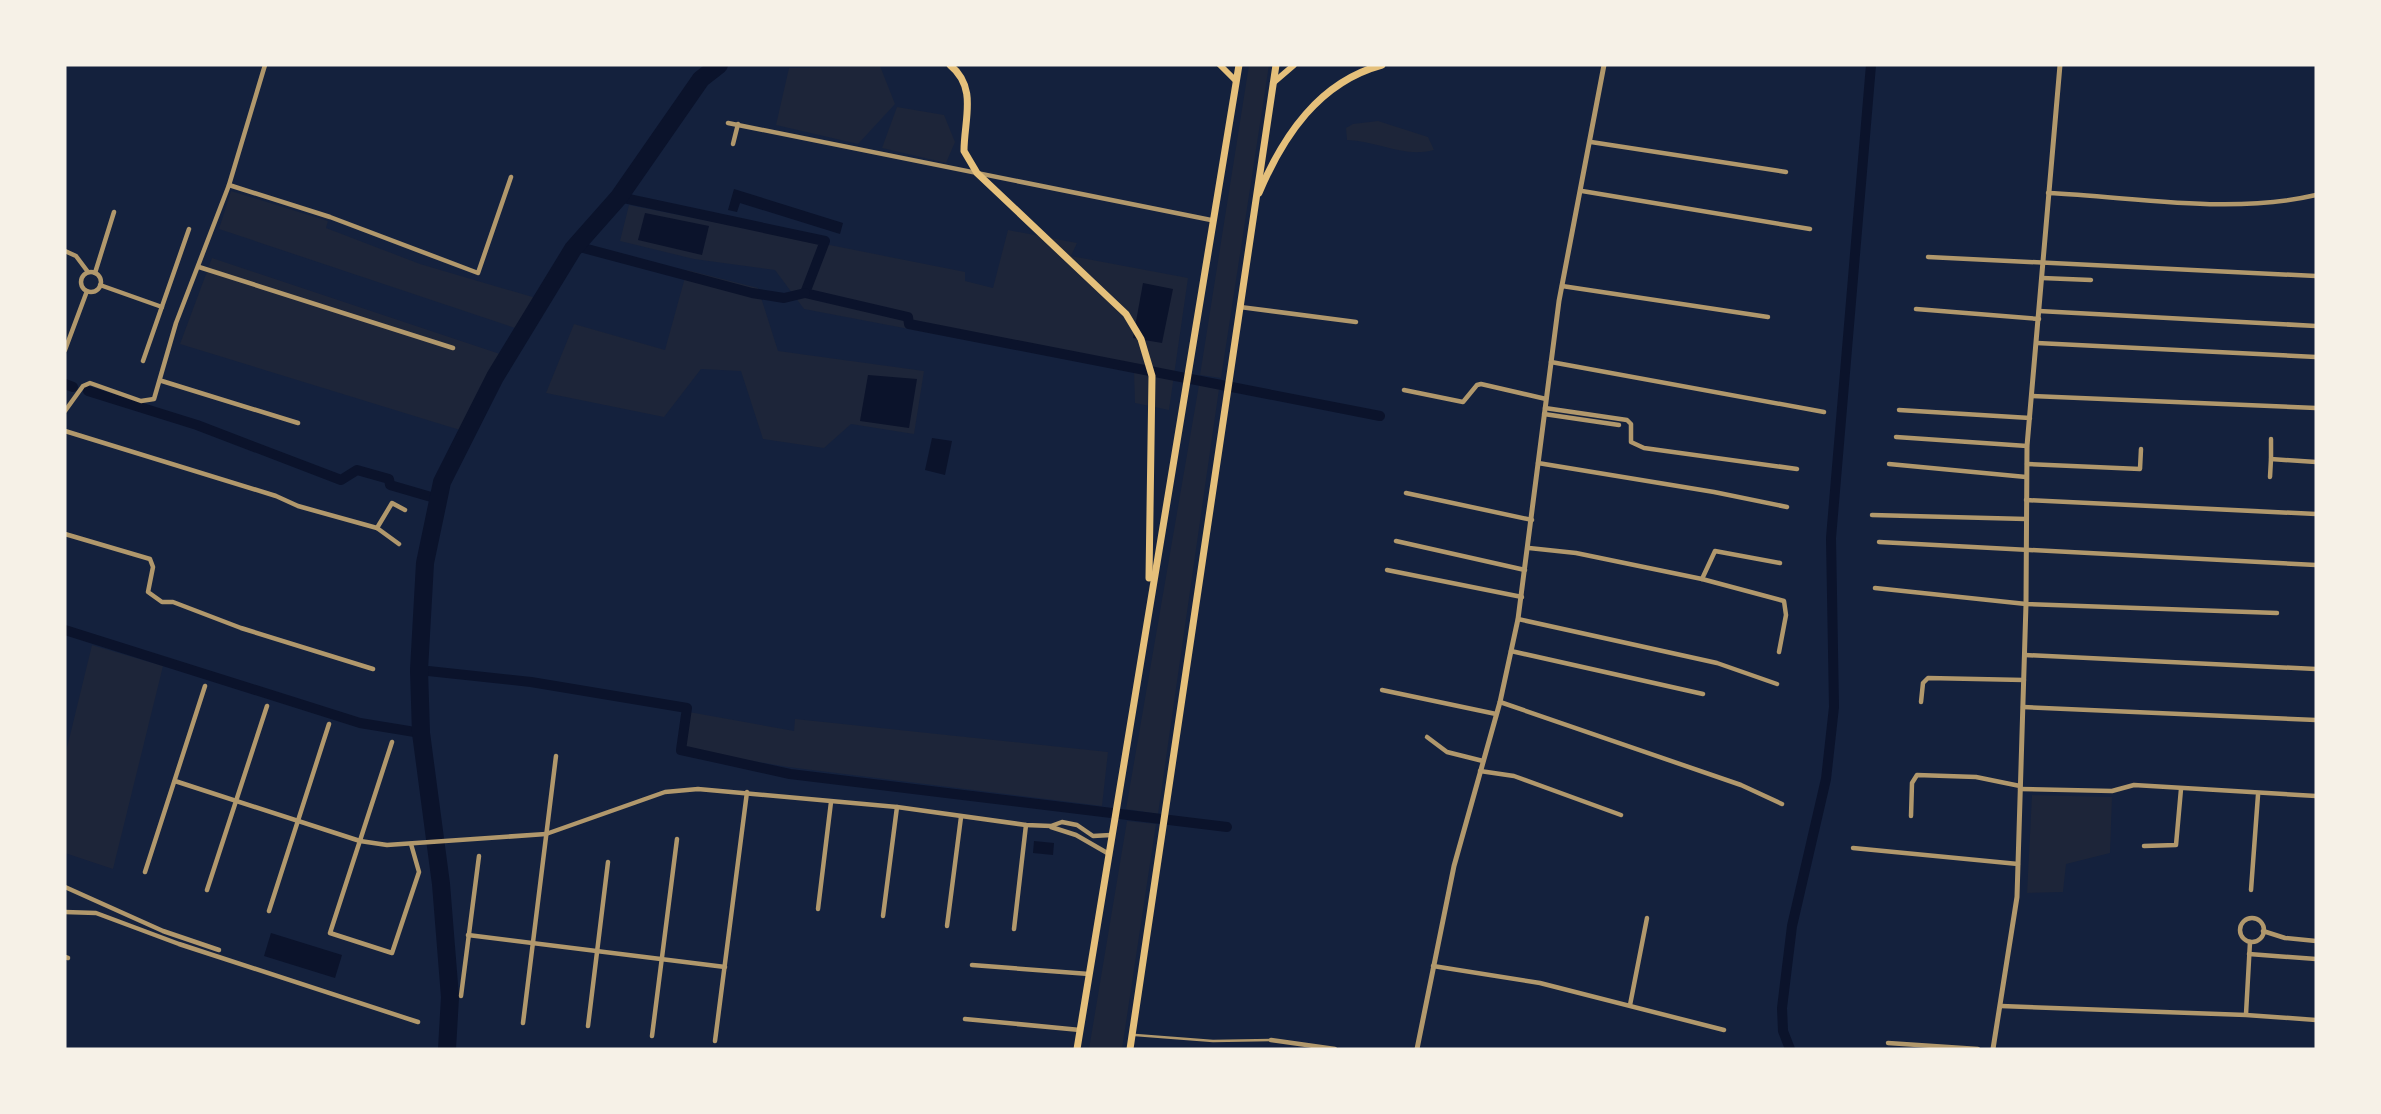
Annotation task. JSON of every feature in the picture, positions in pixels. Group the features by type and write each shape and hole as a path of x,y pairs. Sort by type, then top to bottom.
{"main road":[{"path":"950,65 965,78 968,94 964,152 977,173 1126,314 1141,339 1152,376 1149,605"},
{"path":"1220,65 1236,81"},
{"path":"1077,1049 1211,220 1239,65"},
{"path":"1130,1049 1163,811 1276,65"},
{"path":"1273,83 1294,65"},
{"path":"1255,203 1276,153 1290,132 1336,86 1357,72 1382,65"}],"street":[{"path":"65,411 83,386 90,383 141,401 154,399 162,381 176,323 229,185 265,65"},
{"path":"1417,1049 1454,866 1500,702 1518,619 1562,286 1604,65"},
{"path":"1993,1049 2017,897 2025,655 2026,464 2060,65"},
{"path":"728,122 1211,220"},
{"path":"733,144 738,124"},
{"path":"1591,142 1786,172"},
{"path":"229,185 330,217 478,273 511,177"},
{"path":"1582,191 1810,229"},
{"path":"2048,193 2208,203 2271,202 2316,195"},
{"path":"87,291 81,281 91,272 114,212"},
{"path":"143,361 189,229"},
{"path":"65,251 76,256 99,277 100,285"},
{"path":"1928,257 2316,276"},
{"path":"199,267 453,348"},
{"path":"2042,278 2091,280"},
{"path":"100,285 162,307"},
{"path":"87,291 95,290 100,285"},
{"path":"1562,286 1768,317"},
{"path":"65,350 87,291"},
{"path":"1239,307 1356,322"},
{"path":"1916,309 2039,319"},
{"path":"2039,311 2316,326"},
{"path":"2037,343 2316,357"},
{"path":"1551,362 1824,412"},
{"path":"162,381 298,423"},
{"path":"1404,390 1463,402 1477,385 1481,384 1546,399"},
{"path":"2032,396 2316,408"},
{"path":"1899,410 2030,418"},
{"path":"1544,411 1619,425"},
{"path":"1544,411 1627,420 1631,424 1631,442 1644,448 1797,469"},
{"path":"65,431 276,496 298,506 376,528 399,544"},
{"path":"1896,437 2027,446"},
{"path":"2270,477 2271,439"},
{"path":"2026,464 2140,470 2141,449"},
{"path":"2270,459 2316,462"},
{"path":"1538,463 1787,507"},
{"path":"1889,464 2026,477"},
{"path":"1406,493 1532,520"},
{"path":"2026,500 2316,514"},
{"path":"376,528 393,503 405,510"},
{"path":"1872,514 2026,520"},
{"path":"65,534 150,559 153,567 148,592 162,601 173,602 241,628 373,669"},
{"path":"1396,541 1525,570"},
{"path":"1878,542 2316,565"},
{"path":"1529,548 1589,555 1702,579 1784,601 1786,615 1779,652"},
{"path":"1702,579 1715,551 1780,563"},
{"path":"1387,570 1522,597"},
{"path":"1875,588 2026,604 2277,613"},
{"path":"1518,619 1717,663 1777,684"},
{"path":"1511,651 1703,694"},
{"path":"2025,655 2316,668"},
{"path":"1922,702 1923,683 1928,678 2024,680"},
{"path":"145,872 205,685"},
{"path":"1382,691 1496,714"},
{"path":"1500,702 1741,785 1782,804"},
{"path":"207,890 267,706"},
{"path":"2023,707 2316,720"},
{"path":"269,911 329,724"},
{"path":"1427,737 1447,752 1483,761"},
{"path":"392,742 330,933 392,953 419,872 411,844"},
{"path":"523,1023 556,756"},
{"path":"1480,771 1514,776 1621,815"},
{"path":"1910,816 1912,783 1917,775 1976,777 2020,788 2112,791 2134,785 2316,796"},
{"path":"175,780 360,841 387,845 546,834 665,792 698,789 897,807 1051,826 1076,835 1109,855"},
{"path":"2144,846 2176,845 2181,789"},
{"path":"715,1041 747,792"},
{"path":"2251,890 2258,794"},
{"path":"818,909 831,802"},
{"path":"883,916 897,807"},
{"path":"947,926 961,817"},
{"path":"1051,826 1062,822 1077,825 1093,836 1112,835"},
{"path":"1014,929 1026,825"},
{"path":"652,1036 677,839"},
{"path":"1853,848 2018,864"},
{"path":"461,996 479,856"},
{"path":"588,1026 608,862"},
{"path":"65,887 163,931 219,950"},
{"path":"65,912 96,914 418,1022"},
{"path":"1630,1005 1647,918"},
{"path":"2246,1014 2250,942 2240,931 2244,921 2255,919 2261,924 2263,931 2257,940 2250,942"},
{"path":"2263,931 2285,938 2316,941"},
{"path":"468,935 725,967"},
{"path":"2249,954 2316,959"},
{"path":"972,965 1089,974"},
{"path":"1433,966 1540,983 1724,1030"},
{"path":"2001,1006 2246,1014 2316,1020"},
{"path":"964,1019 1080,1030"},
{"path":"1271,1040 1335,1049"},
{"path":"1888,1044 1978,1049"}],"lane":[{"path":"1132,1035 1213,1041 1271,1040"}],"shaded area":[{"path":"1249,65 1269,65 1221,378 1200,375"},
{"path":"880,66 895,104 858,144 776,125 789,68"},
{"path":"897,107 944,115 955,142 946,163 882,148"},
{"path":"1378,121 1428,137 1434,150 1401,151 1347,140 1346,128 1353,124"},
{"path":"734,189 843,223 840,234 740,203 737,212 728,210"},
{"path":"231,191 328,221 326,228 420,264 536,298 518,329 219,229"},
{"path":"629,205 965,272 965,281 993,288 1008,230 1077,243 1071,256 1188,278 1169,410 1135,403 1134,372 804,309 775,270 694,259 620,241"},
{"path":"645,213 709,226 702,255 638,240"},
{"path":"212,258 500,354 460,430 180,344"},
{"path":"687,270 758,288 778,351 924,371 914,434 851,424 824,448 763,439 741,371 701,369 664,417 546,393 574,324 665,350"},
{"path":"1143,283 1173,289 1162,343 1133,338"},
{"path":"868,375 917,379 909,428 860,421"},
{"path":"1199,385 1219,389 1158,814 1126,809"},
{"path":"932,438 952,441 945,475 925,470"},
{"path":"92,645 163,666 113,869 65,853 65,756"},
{"path":"689,712 794,731 795,719 1108,752 1102,806 788,767 682,749"},
{"path":"2032,795 2112,797 2110,853 2066,864 2063,892 2027,893"},
{"path":"1127,821 1156,824 1122,1049 1089,1049"},
{"path":"1034,841 1054,843 1053,855 1033,853"},
{"path":"271,933 342,955 335,978 264,956"}],"waterway":[{"path":"447,1049 450,997 441,884 421,733 419,670 425,563 442,482 495,377 573,249 619,197 701,79 719,65"},
{"path":"1790,1049 1783,1031 1782,1008 1792,926 1826,779 1834,707 1831,538 1871,65"},
{"path":"619,197 825,241 805,293 908,317 909,324 1380,416"},
{"path":"576,246 752,293 784,298 805,293"},
{"path":"65,384 73,387"},
{"path":"88,391 197,425 341,480 357,470 389,479 390,485 438,499"},
{"path":"65,630 360,723 421,733"},
{"path":"419,670 531,682 687,708 681,750 790,774 1227,827"}]}
